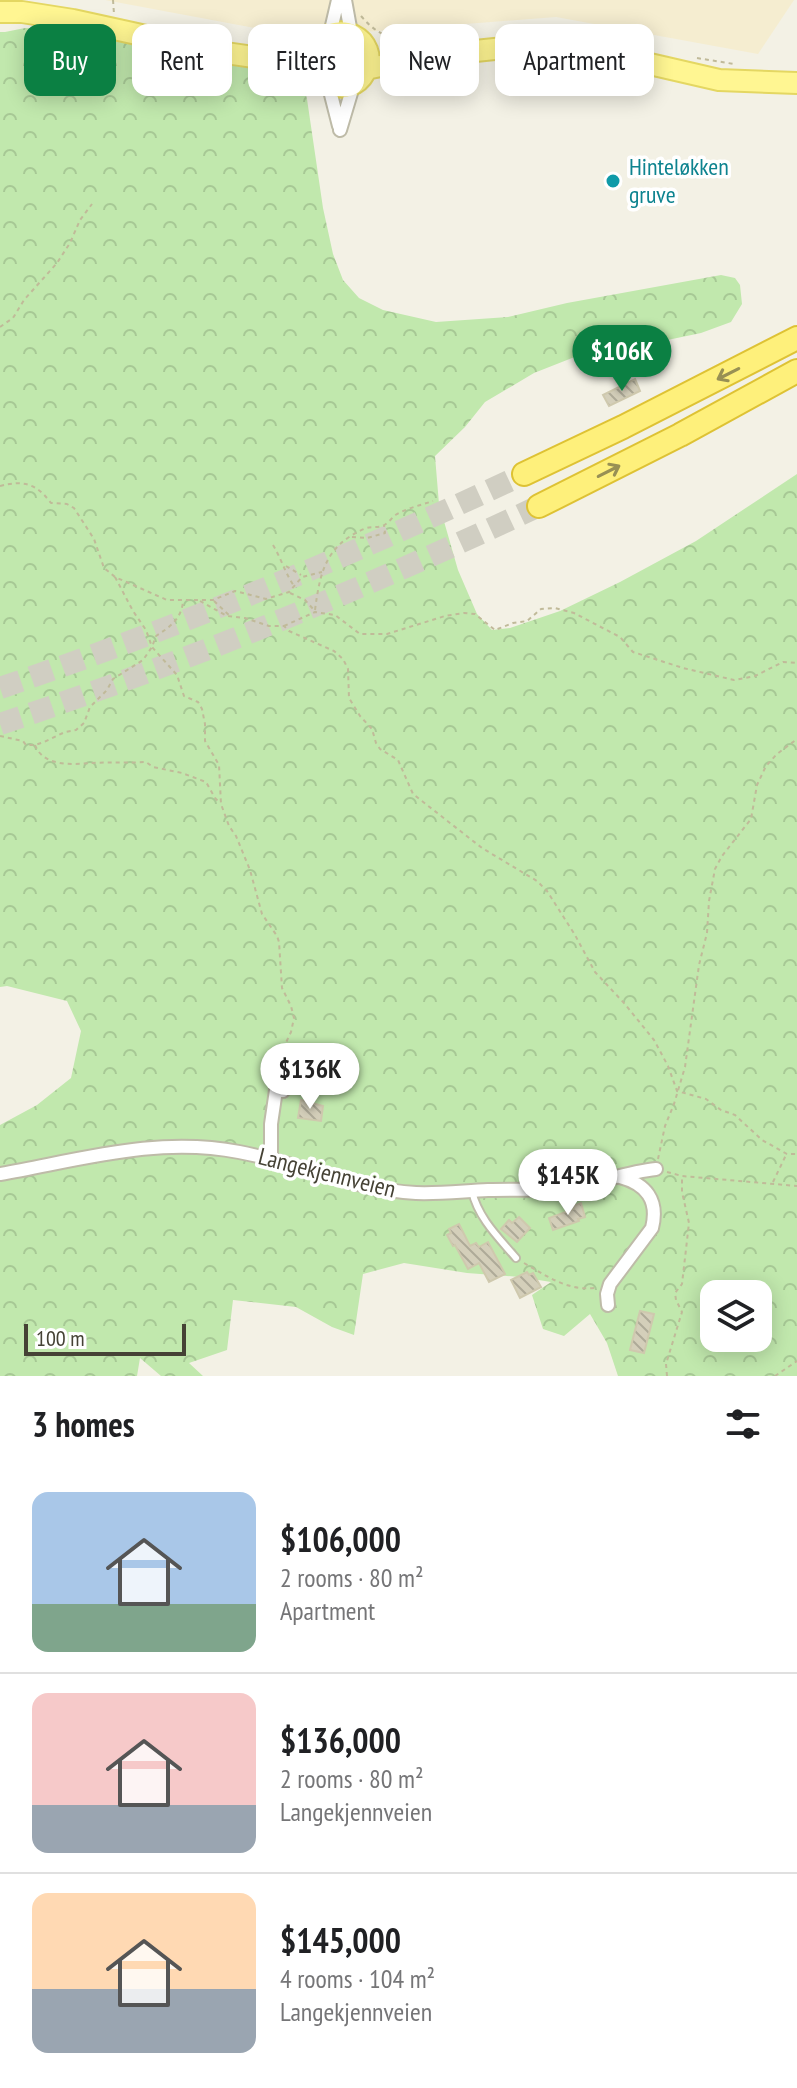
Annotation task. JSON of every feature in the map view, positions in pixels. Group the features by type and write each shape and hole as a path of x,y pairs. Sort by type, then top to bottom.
{"highway":[{"path":"524,474 797,338"},
{"path":"539,506 680,435 797,371"}],"main road":[{"path":"0,5 22,12"},
{"path":"0,12 22,12 104,26 248,56"},
{"path":"479,51 558,47 602,53 719,80 797,83"}],"street":[{"path":"338,0 345,24"},
{"path":"345,0 347,24"},
{"path":"328,96 340,130 353,96"},
{"path":"271,1159 271,1124 279,1090"},
{"name":"Langekjennveien","path":"0,1174 116,1151 186,1146 237,1151 358,1184 426,1193 567,1188 656,1169"},
{"path":"608,1305 610,1284 652,1228 655,1211 645,1190 637,1183 620,1177"}],"lane":[{"path":"472,1191 475,1203 491,1229 516,1258"}],"path":[{"path":"113,0 114,15"},
{"path":"355,24 361,16 380,33"},
{"path":"686,56 739,65"},
{"path":"0,327 13,318 24,300 57,263 92,204"},
{"path":"0,486 17,482 28,484 51,503 67,504 74,508 94,539 104,568 129,585 167,600 213,600 235,591 266,599 289,592 302,577 322,572"},
{"path":"315,612 319,580 328,558 351,537 369,527 382,527 397,514 433,501"},
{"path":"351,537 375,537 385,533 384,525"},
{"path":"273,545 294,587"},
{"path":"285,566 302,577"},
{"path":"115,577 146,630 152,647 177,675 184,696 198,702 202,709 205,741 219,765 221,804 250,870 262,914 277,936 282,988 294,1018 281,1053 279,1090"},
{"path":"289,592 305,600 315,612"},
{"path":"0,736 35,745 76,730 113,679 143,660 156,636 177,618 183,600"},
{"path":"213,600 230,616"},
{"path":"200,601 230,616 269,626 284,626 315,612 335,615 360,634 387,634 464,613 475,614 495,630 527,621 541,609 555,608 574,613 620,637 633,652 734,680 755,676 783,662 797,663"},
{"path":"284,626 334,651 343,659 348,669 349,698 372,729 376,743 398,760 413,794 482,848 537,881 547,891 595,972 654,1040 677,1091"},
{"path":"797,739 766,766 757,785 751,819 715,869 685,1067 665,1126 656,1169 682,1176 797,1186"},
{"path":"35,745 38,753 56,762 72,765 146,762 153,767 182,773 206,782 221,804"},
{"path":"677,1091 706,1099 735,1115 762,1140 787,1154 797,1154"},
{"path":"772,1182 787,1154"},
{"path":"667,1376 666,1364 682,1312 675,1293 682,1284 689,1223 682,1176"},
{"path":"516,1258 565,1286 579,1290 610,1284"},
{"path":"775,1376 797,1361"}],"shaded area":[{"path":"105,0 794,0 758,54 654,35 654,24 594,24 556,17 466,24 380,24 380,31 364,32 364,24 248,24 248,27"}],"green space":[{"path":"24,28 24,96 116,96 116,40 132,43 132,96 232,96 232,64 248,67 248,96 306,96 333,254 343,280 359,298 383,310 436,322 508,317 721,275 735,278 740,285 742,304 731,322 701,333 653,343 600,347 534,373 485,402 435,456 439,504 458,570 477,614 492,630 510,628 560,611 620,582 696,541 797,474 797,1376 618,1376 607,1343 590,1314 564,1336 543,1329 532,1295 551,1282 404,1263 363,1274 354,1335 296,1307 233,1300 227,1350 189,1363 203,1376 161,1376 140,1358 137,1376 0,1376 0,1125 37,1105 71,1078 81,1031 67,1001 7,986 0,987 0,32"}],"building":[{"path":"635,379 640,391 609,406 603,395"},
{"path":"301,1100 323,1106 321,1121 298,1118"},
{"path":"581,1203 585,1217 553,1230 549,1218 574,1209 573,1206"},
{"path":"519,1217 530,1228 517,1242 501,1229 509,1220 512,1223"},
{"path":"459,1224 470,1246 476,1243 479,1247 488,1242 505,1274 489,1282 479,1263 468,1269 447,1235 451,1233 449,1229"},
{"path":"527,1272 529,1275 533,1273 541,1287 520,1298 511,1280"},
{"path":"640,1311 654,1314 644,1353 630,1350"}],"tunnel":[{"path":"0,688 265,588 524,474"},
{"path":"0,724 137,676 273,623 539,506"}],"place":[{"name":"Hinteløkken gruve","path":"613,181"}]}
